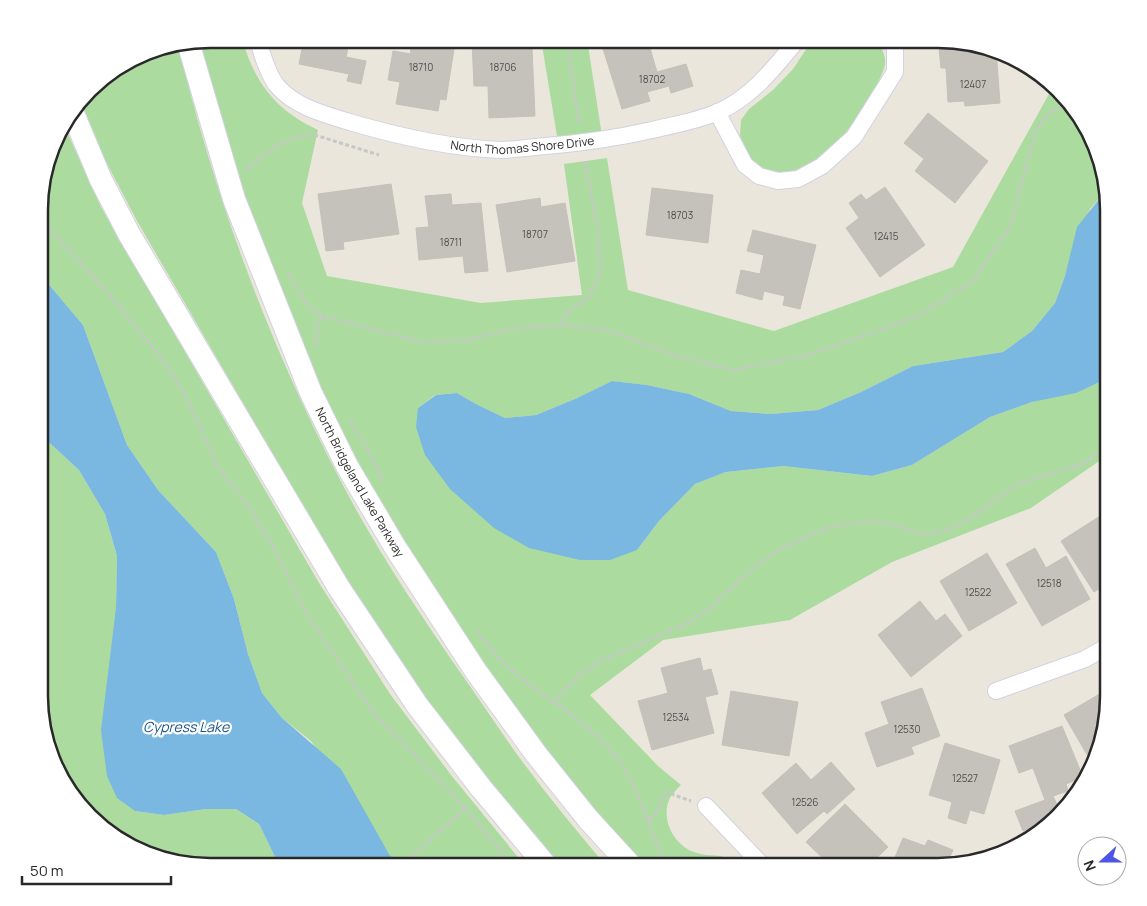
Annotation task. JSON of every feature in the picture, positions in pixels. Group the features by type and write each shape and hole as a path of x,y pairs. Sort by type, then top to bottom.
{"main road":[{"name":"North Bridgeland Lake Parkway","path":"190,49 234,199 312,393 346,466 395,547 475,670 536,754 582,812 624,858"},
{"path":"75,119 101,180 129,234 339,588 417,705 481,788 539,858"}],"street":[{"name":"North Thomas Shore Drive","path":"260,48 278,87 300,104 325,115 394,135 446,145 503,150 626,136 687,122 717,112 749,93 776,67 791,48"},
{"path":"717,112 745,165 759,176 778,181 798,179 822,166 854,137 894,72 895,48"},
{"path":"996,692 1085,659 1099,651"},
{"path":"706,806 755,858"}],"path":[{"path":"563,325 565,314 588,297 600,275 598,228 581,142 568,48"},
{"path":"287,270 308,306 322,316 423,342 466,340 512,329 563,325 608,330 677,356 733,370 812,354 916,317 974,280 1010,227 1036,130 1050,112 1062,107"},
{"path":"241,161 244,171 275,146 304,135 315,135 379,155"},
{"path":"48,227 113,299 167,365 184,393 219,469 248,506 276,552 306,612 371,710 465,808 507,858"},
{"path":"318,354 317,325 322,316"},
{"path":"347,416 361,436 384,484"},
{"path":"554,702 579,675 598,662 688,623 708,610 749,571 774,553 807,536 836,525 871,520 915,532 927,534 940,532 954,527 972,516 1018,484 1085,464 1100,451"},
{"path":"473,627 520,677 581,721 601,739 617,758 628,773 664,858"},
{"path":"648,820 655,815 666,792 706,806"},
{"path":"409,858 465,808"}],"green space":[{"path":"202,48 245,48 253,69 269,94 290,114 318,130 302,203 327,276 481,303 582,295 564,164 607,158 628,290 774,331 953,267 1048,92 1066,111 1083,138 1091,158 1099,199 1090,209 1055,303 1032,331 1003,352 913,366 861,392 818,410 770,414 731,411 689,394 647,385 612,381 536,415 505,418 457,393 435,395 418,408 637,550 659,521 695,484 726,472 783,466 872,476 912,465 990,417 1100,382 1099,461 1031,508 892,562 790,620 663,640 590,695 658,766 681,785 670,798 667,808 668,823 675,838 687,849 694,852 728,858 633,858 490,679 391,522 321,388 244,197 219,116"},
{"path":"542,48 588,48 602,136 558,142"},
{"path":"807,48 881,48 885,57 885,64 878,83 855,121 827,152 789,175 763,170 752,164 740,136 741,120 749,109 773,90 793,69"},
{"path":"180,51 211,166 252,285 301,401 358,513 394,574 509,743 600,858 550,858 493,790 374,628 137,221 103,156 83,109 111,81 129,69 158,56"},
{"path":"67,132 101,207 319,583 390,694 451,775 519,858 393,858 389,854 371,824 311,741 282,718 262,693 248,654 234,599 216,552 158,490 127,445 83,325 48,283 49,189 53,168"},
{"path":"48,441 79,470 105,514 117,556 116,608 135,811 164,815 206,809 236,809 259,824 276,858 199,858 168,853 129,837 111,825 81,795 64,768 53,738 48,707"}],"water":[{"path":"1099,199 1100,382 1076,393 1032,402 990,417 912,465 872,476 783,466 726,472 695,484 659,521 637,550 610,560 580,560 529,548 494,528 450,489 425,455 416,427 418,408 436,395 457,393 505,418 536,415 612,381 647,385 689,394 731,411 770,414 818,410 861,392 913,366 1003,352 1032,331 1055,303 1065,276 1077,227"},
{"name":"Cypress Lake","path":"48,283 83,325 127,445 158,490 216,552 234,599 248,654 262,693 282,718 341,769 393,858 276,858 259,824 236,809 206,809 164,815 135,811 117,798 107,776 101,730 116,608 117,556 105,514 79,470 48,441"}],"building":[{"path":"302,48 348,48 346,57 366,61 361,84 347,81 349,74 299,64"},
{"path":"410,48 417,48 417,50 417,48 454,49 446,100 440,99 438,111 396,104 400,82 388,80 393,51 411,54"},
{"path":"472,48 532,48 535,116 489,118 488,86 474,86"},
{"path":"603,48 650,48 657,72 686,64 693,86 671,93 669,86 647,92 650,101 622,109"},
{"path":"939,48 969,51 997,59 1000,103 965,106 964,101 948,102 946,68 941,68"},
{"path":"928,113 988,161 955,203 915,171 924,159 904,143"},
{"path":"391,184 399,234 343,242 344,249 326,251 318,194"},
{"path":"885,187 925,245 880,277 846,228 859,218 849,203 861,194 866,200"},
{"path":"652,188 713,195 708,243 646,235"},
{"path":"451,194 452,205 481,203 488,271 465,273 463,256 419,260 416,228 429,227 425,196"},
{"path":"540,198 541,207 565,203 575,261 507,272 496,205"},
{"path":"753,230 816,245 800,309 783,305 785,296 764,291 762,300 736,293 741,270 760,274 764,255 747,251"},
{"path":"1099,517 1099,589 1094,592 1061,541"},
{"path":"1035,548 1046,568 1066,556 1090,599 1042,626 1006,564"},
{"path":"987,553 1017,603 969,631 940,581"},
{"path":"920,601 936,621 945,614 962,636 911,677 878,635"},
{"path":"700,658 703,671 711,669 718,694 705,697 714,733 652,750 638,701 668,693 661,668"},
{"path":"922,688 940,736 911,747 914,754 877,767 865,733 889,724 881,702"},
{"path":"731,691 798,702 789,756 722,745"},
{"path":"1099,694 1096,728 1088,756 1064,715"},
{"path":"1062,726 1081,772 1076,780 1066,784 1068,791 1053,796 1057,805 1047,812 1048,814 1036,825 1023,831 1015,811 1045,800 1033,768 1019,773 1009,746"},
{"path":"945,743 1000,760 984,814 970,810 966,824 948,818 952,802 929,795"},
{"path":"831,762 855,789 827,814 824,811 797,834 762,793 796,763 811,780"},
{"path":"845,804 888,847 876,858 823,858 806,842"},
{"path":"903,838 925,846 928,840 953,850 950,857 895,858"}]}
